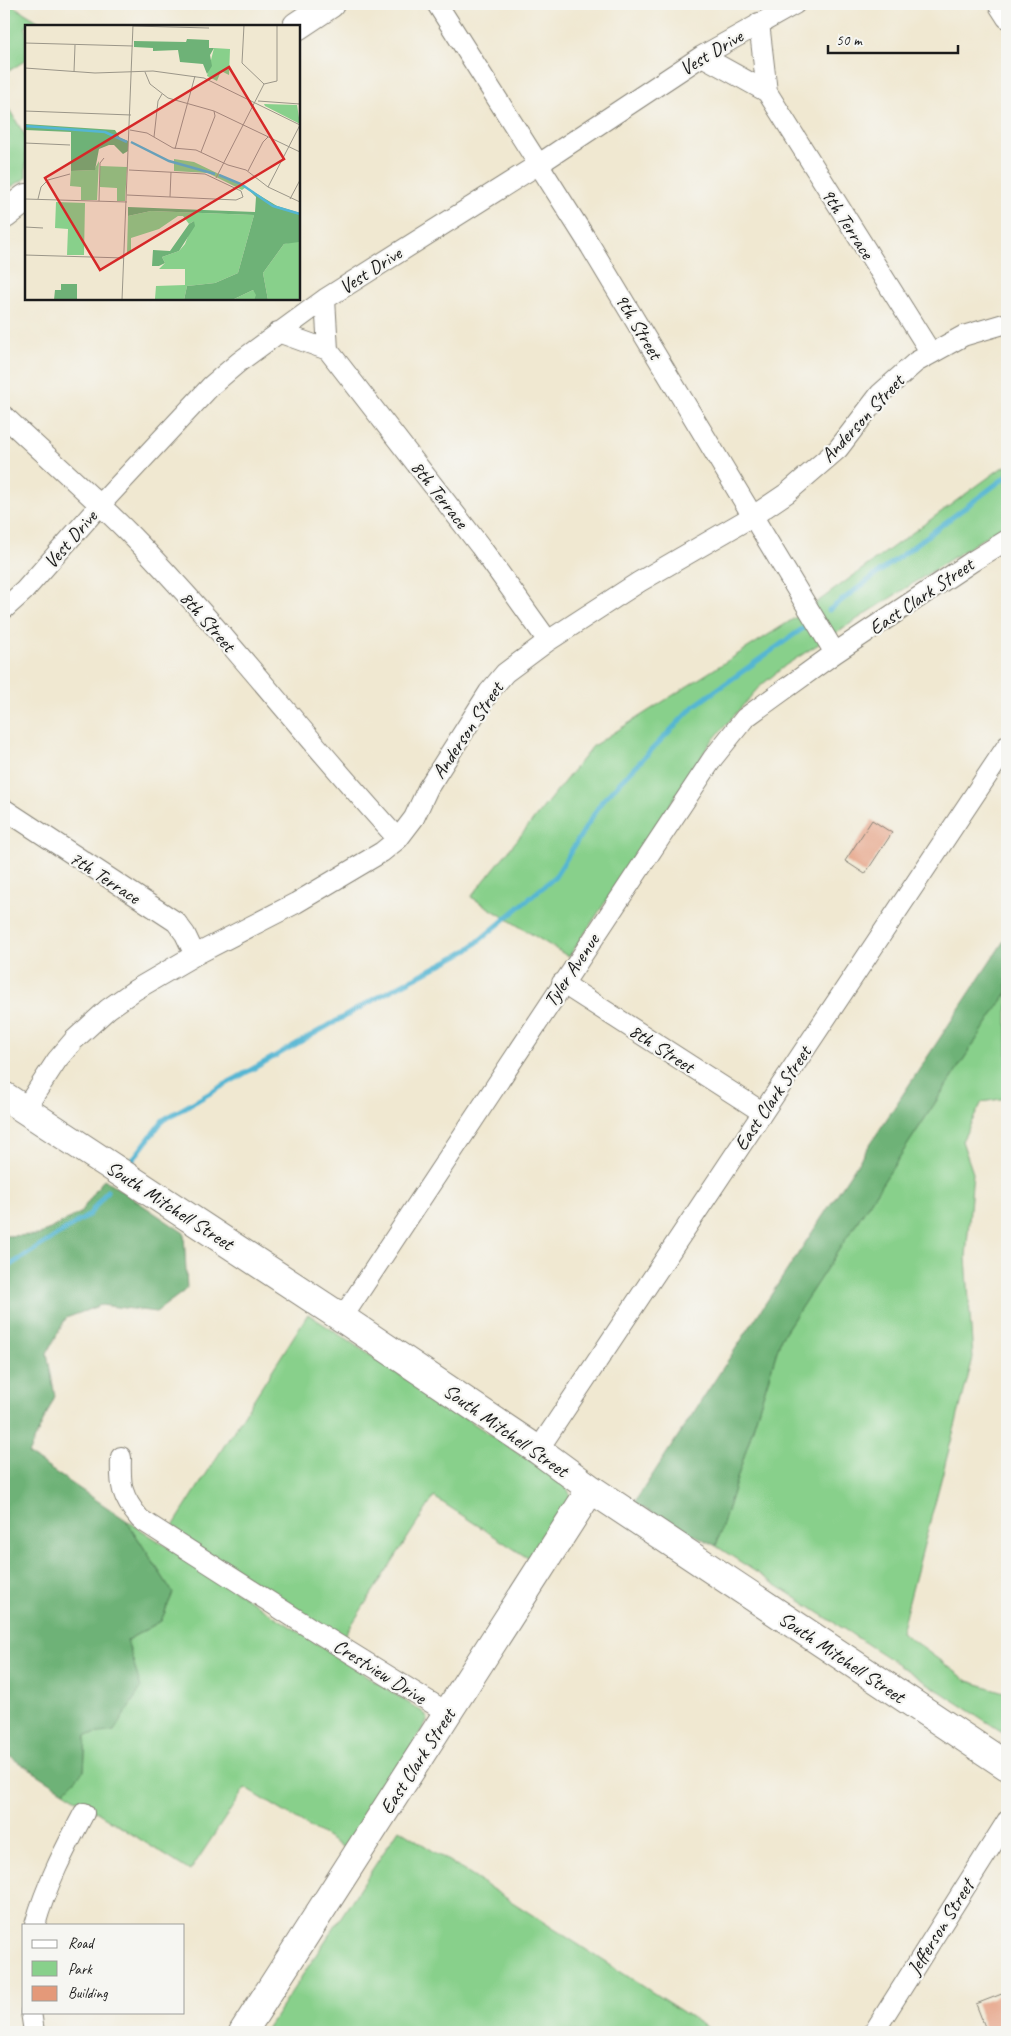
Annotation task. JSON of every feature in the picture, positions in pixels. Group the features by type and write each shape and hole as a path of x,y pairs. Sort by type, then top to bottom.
{"street":[{"path":"298,25 330,4"},
{"name":"9th Street","path":"437,4 592,247 835,653"},
{"name":"Vest Drive","path":"4,608 24,591 212,385 278,332 326,298 539,164 702,56 795,4"},
{"path":"998,4 1007,18"},
{"name":"9th Terrace","path":"759,23 767,92 931,353"},
{"name":"9th Terrace","path":"702,56 767,92"},
{"path":"4,215 25,199"},
{"path":"278,332 328,350 326,298"},
{"name":"Anderson Street","path":"14,1103 74,1040 108,1009 135,990 196,955 296,903 382,852 398,839 414,818 428,788 489,692 505,673 548,641 639,582 753,516 787,493 838,449 880,394 916,362 963,336 1007,323"},
{"name":"8th Terrace","path":"328,350 480,546 548,641"},
{"name":"8th Street","path":"4,416 127,532 186,595 343,779 398,839"},
{"name":"East Clark Street","path":"835,653 1007,540"},
{"name":"Tyler Avenue","path":"342,1318 562,983 713,758 745,718 835,653"},
{"name":"East Clark Street","path":"538,1450 1007,746"},
{"name":"7th Terrace","path":"4,809 176,922 196,955"},
{"name":"8th Street","path":"562,983 762,1112"},
{"name":"South Mitchell Street","path":"14,1103 342,1318 538,1450 591,1489 1007,1766"},
{"name":"Crestview Drive","path":"121,1457 120,1483 128,1504 140,1519 448,1713"},
{"name":"East Clark Street","path":"243,2032 591,1489"},
{"path":"35,1924 62,1854 84,1813"},
{"name":"Jefferson Street","path":"874,2032 1007,1821"},
{"path":"31,2014 34,2032"}],"green space":[{"path":"4,4 10,4 44,25 25,25 25,61 4,74"},
{"path":"4,101 25,135 25,179 4,191"},
{"path":"1007,466 1007,523 786,665 759,687 711,742 569,957 471,897 593,746 798,616 1000,469"},
{"path":"1007,936 1007,993 781,1338 716,1546 634,1503"},
{"path":"1007,993 1007,1098 982,1102 962,1141 973,1173 966,1257 973,1358 901,1632 968,1681 1007,1693 1007,1735 716,1546 781,1338"},
{"path":"104,1179 184,1233 187,1289 156,1312 101,1305 66,1318 47,1353 55,1396 28,1454 126,1520 173,1593 161,1621 127,1640 141,1688 114,1731 86,1735 84,1771 64,1791 4,1753 4,1236 39,1235 80,1213"},
{"path":"308,1314 559,1480 568,1490 572,1499 537,1564 434,1497 345,1635 337,1639 170,1531"},
{"path":"126,1520 424,1713 428,1719 349,1851 245,1788 190,1871 64,1791 84,1771 86,1735 127,1640 161,1621 173,1593"},
{"path":"399,1829 714,2032 265,2032"}],"building":[{"path":"872,820 892,833 865,874 845,861"},
{"path":"1007,1992 1007,2032 987,2032 976,2004"}],"waterway":[{"path":"829,610 1007,476"},
{"path":"130,1163 163,1120 382,995 468,950 555,877 602,801 694,706 802,629"},
{"path":"4,1269 89,1215 107,1191"}]}
